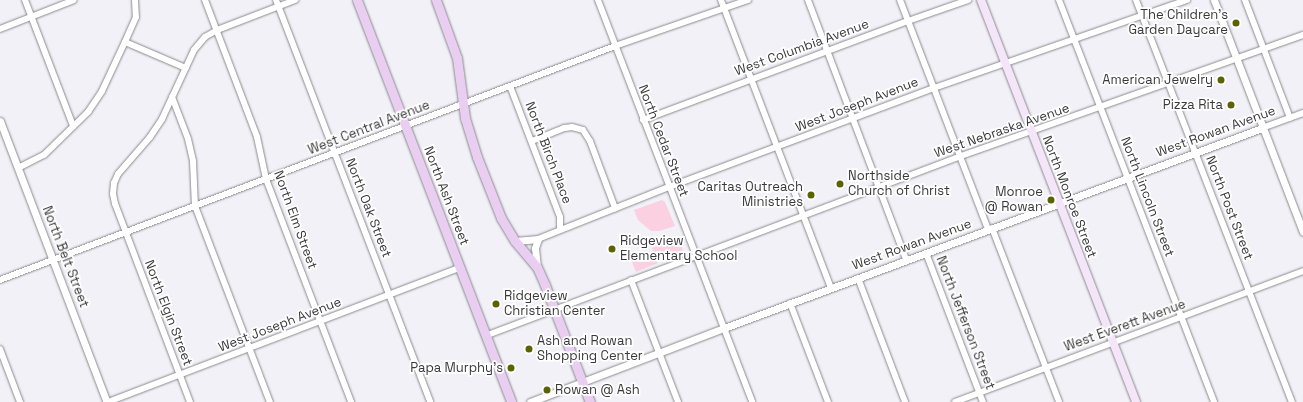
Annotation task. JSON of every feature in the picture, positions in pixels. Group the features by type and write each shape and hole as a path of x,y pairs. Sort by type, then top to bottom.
{"main road":[{"name":"North Ash Street","path":"357,0 511,402"},
{"path":"436,0 457,58 462,104 468,130 493,198 501,218 515,241 537,266 590,402"},
{"name":"North Monroe Street","path":"980,0 1136,402"}],"street":[{"path":"25,0 73,126"},
{"path":"0,29 74,0"},
{"path":"18,168 44,155 88,112 102,91 136,17 137,9 135,0"},
{"name":"North Elm Street","path":"205,0 257,137 266,179 351,402"},
{"name":"North Elgin Street","path":"190,402 115,204 113,194 114,183 118,174 150,137 162,119 194,50 205,37 217,30 278,3 295,0"},
{"name":"North Cedar Street","path":"598,0 752,402"},
{"path":"721,0 831,288"},
{"name":"West Central Avenue","path":"0,280 615,46 748,0"},
{"path":"808,0 906,260"},
{"path":"900,0 1059,402"},
{"name":"West Columbia Avenue","path":"643,120 908,20 968,0"},
{"name":"North Lincoln Street","path":"1059,0 1214,402"},
{"name":"North Post Street","path":"1136,0 1292,402"},
{"name":"West Joseph Avenue","path":"538,239 669,187 852,118 1187,0"},
{"path":"1214,0 1303,232"},
{"path":"1245,0 1290,118"},
{"name":"North Oak Street","path":"278,3 430,402"},
{"name":"West Nebraska Avenue","path":"485,336 961,156 1303,35"},
{"path":"125,42 186,68"},
{"name":"North Birch Place","path":"510,86 560,217 560,230"},
{"path":"172,97 188,139 193,161 195,206 270,402"},
{"name":"West Rowan Avenue","path":"530,402 790,303 1303,113"},
{"name":"North Belt Street","path":"0,121 107,402"},
{"path":"532,141 565,128 572,127 583,130 590,141 615,208"},
{"path":"515,241 538,239 535,248 537,266"},
{"name":"North Jefferson Street","path":"926,253 983,402"},
{"name":"West Joseph Avenue","path":"107,402 459,268"},
{"name":"West Everett Avenue","path":"955,402 1303,271"},
{"path":"858,278 905,402"},
{"path":"631,280 678,402"},
{"path":"790,303 828,402"},
{"path":"0,349 20,402"}],"shaded area":[{"path":"662,200 665,202 675,226 659,231 651,231 638,220 634,210"},
{"path":"679,239 683,250 666,256 657,261 658,263 636,272 632,262 654,254 652,248"}],"place":[{"name":"The Children's Garden Daycare","path":"1236,23"},
{"name":"American Jewelry","path":"1221,80"},
{"name":"Pizza Rita","path":"1231,105"},
{"name":"Northside Church of Christ","path":"840,184"},
{"name":"Caritas Outreach Ministries","path":"811,195"},
{"name":"Monroe @ Rowan","path":"1051,200"},
{"name":"Ridgeview Elementary School","path":"612,249"},
{"name":"Ridgeview Christian Center","path":"496,304"},
{"name":"Ash and Rowan Shopping Center","path":"529,349"},
{"name":"Papa Murphy's","path":"511,368"},
{"name":"Rowan @ Ash","path":"547,390"}]}
